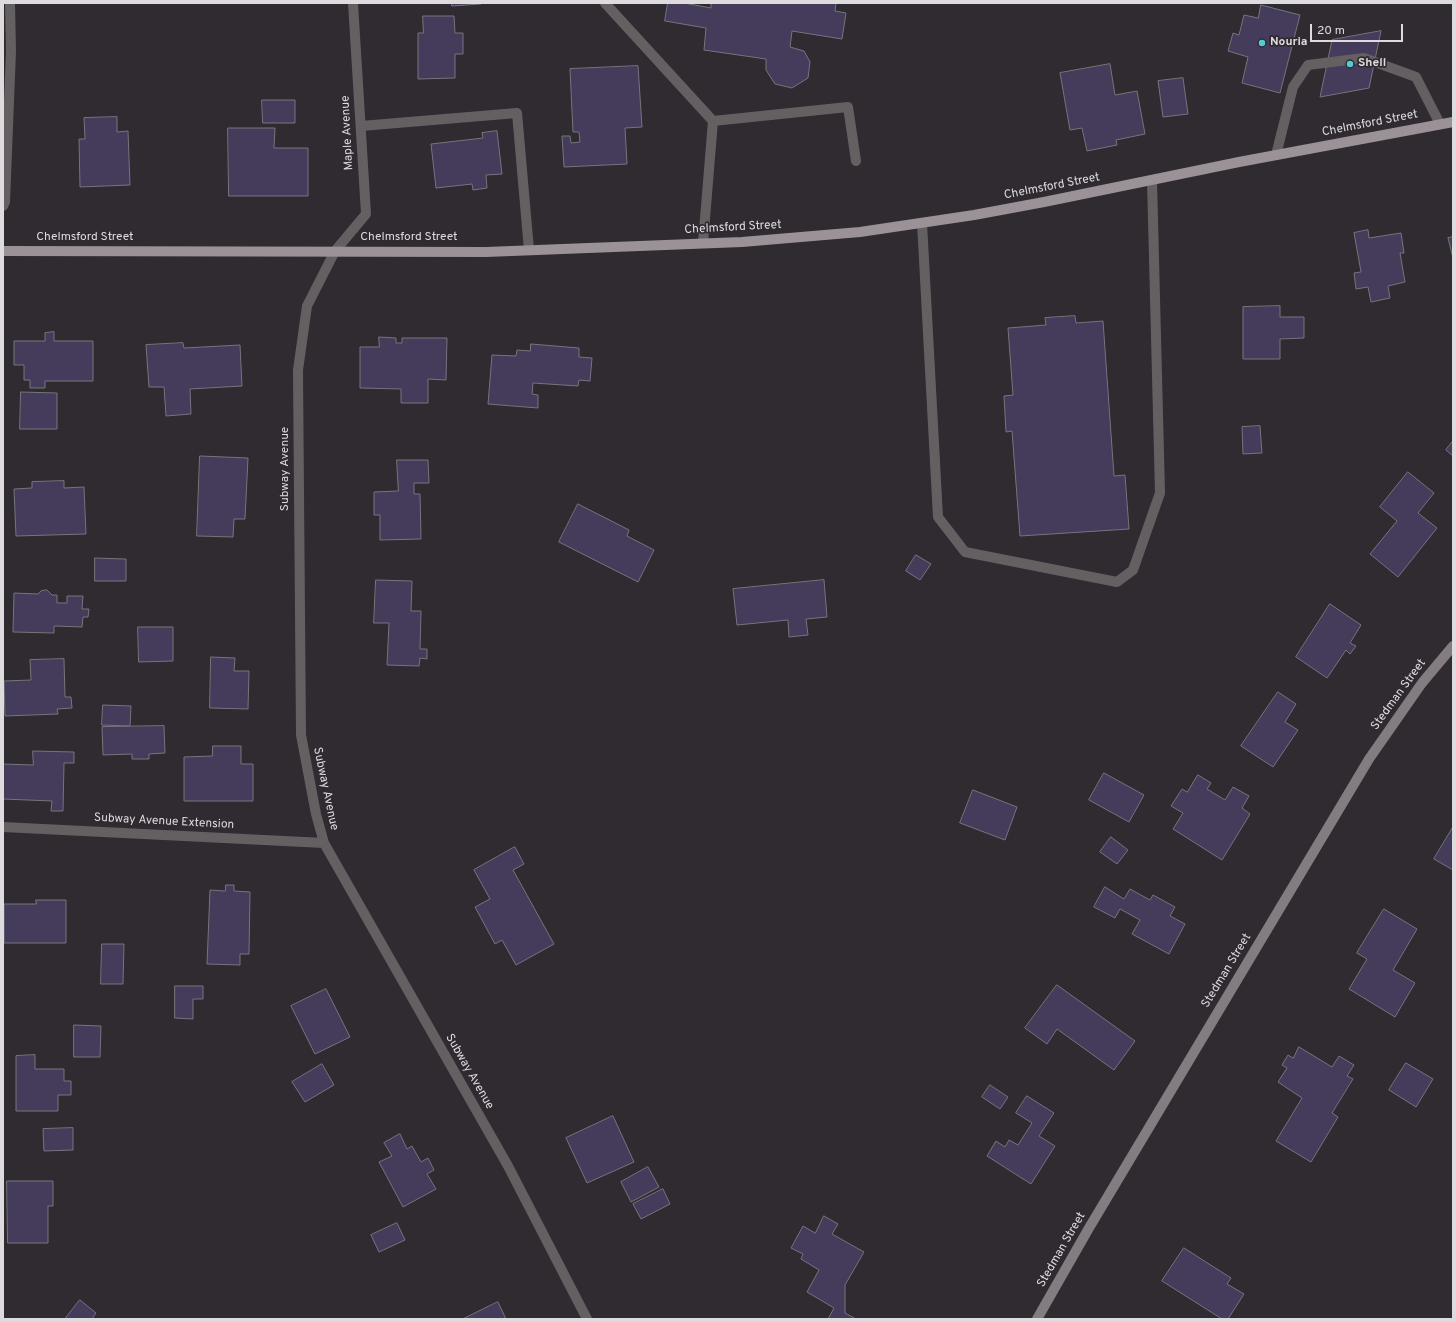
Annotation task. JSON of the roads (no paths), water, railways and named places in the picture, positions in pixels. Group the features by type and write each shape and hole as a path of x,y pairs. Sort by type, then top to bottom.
{"main road":[{"name":"Chelmsford Street","path":"3,252 486,252 742,242 860,232 974,215 1276,155 1453,122"},
{"name":"Stedman Street","path":"1037,1319 1093,1221 1369,759 1422,683 1453,646"}],"street":[{"path":"3,206 5,202 11,51 10,3"},
{"name":"Maple Avenue","path":"335,251 366,214 353,3"},
{"path":"605,3 713,121 703,243"},
{"path":"1276,155 1293,87 1308,65 1364,58 1416,76 1440,124"},
{"path":"713,121 848,108 856,161"},
{"path":"361,126 517,113 529,250"},
{"path":"922,222 938,517 965,552 1117,582 1133,570 1160,492 1152,180"},
{"name":"Subway Avenue","path":"335,251 307,306 298,370 301,735 316,814 324,843 508,1166 587,1319"},
{"name":"Subway Avenue Extension","path":"3,827 324,843"}],"place":[{"name":"Nouria","path":"1262,43"},
{"name":"Shell","path":"1350,64"}]}
